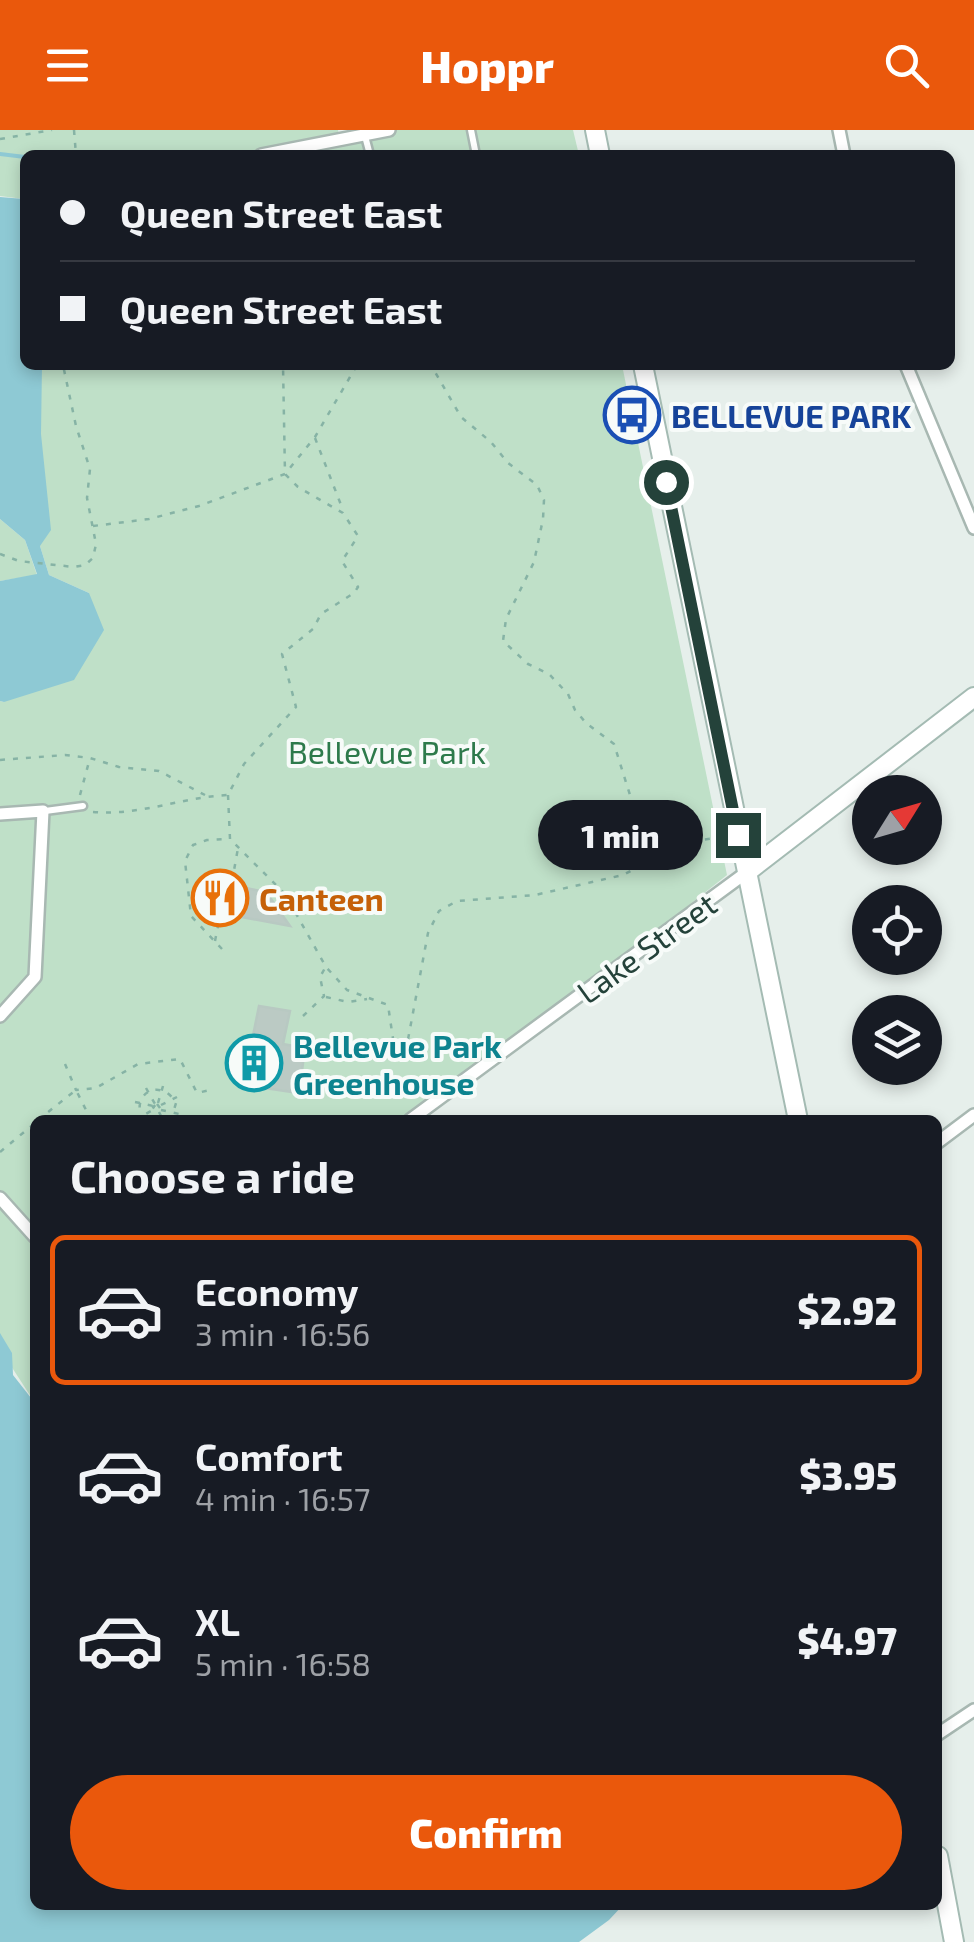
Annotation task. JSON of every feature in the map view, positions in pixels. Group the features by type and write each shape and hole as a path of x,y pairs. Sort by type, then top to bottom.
{"main road":[{"path":"644,370 797,1115"},
{"name":"Lake Street","path":"747,872 974,697"},
{"path":"942,1878 954,1942"}],"street":[{"path":"306,150 388,130"},
{"path":"908,370 974,528"},
{"path":"0,814 44,811 35,977 0,1016"},
{"name":"Lake Street","path":"417,1115 747,872"},
{"path":"942,1139 973,1118"},
{"path":"0,1198 30,1231"},
{"path":"942,1733 974,1710"}],"lane":[{"path":"365,134 369,150"},
{"path":"44,811 82,806"}],"path":[{"path":"0,139 52,130"},
{"path":"0,556 74,567 93,558 96,544 87,498 90,469 64,370"},
{"path":"283,370 286,474 298,486 344,513"},
{"path":"93,526 166,515 286,474 315,437 354,370"},
{"path":"315,437 344,513 358,536 342,561 358,587 321,614 313,628 282,654 296,707 244,764 228,795 230,839 285,894 326,966 347,990 388,1005 396,1061 406,1050 428,932 439,911 458,901 535,895 623,874 650,860 658,847 652,825 630,795 614,744 586,723 568,694 549,674 528,664 503,641 506,618 534,562 544,500 538,485 508,464 491,442 461,416 434,370"},
{"path":"0,760 65,755 90,758 119,768 159,771 206,796"},
{"path":"90,758 79,790 82,806 94,813 160,809 206,796 228,795"},
{"path":"690,842 738,835"},
{"path":"222,948 191,916 185,861 193,845 230,839"},
{"path":"215,942 220,916 208,913 214,872 233,876 238,847"},
{"path":"324,996 320,978 326,966"},
{"path":"324,996 348,1002 369,999"},
{"path":"303,1016 324,996"},
{"path":"45,1115 76,1090 96,1088 138,1064 180,1059 197,1092 214,1090"},
{"path":"65,1064 88,1115"},
{"path":"155,1115 163,1088"},
{"path":"163,1088 175,1098 177,1114 137,1102 147,1089 163,1088"},
{"path":"147,1089 160,1115"},
{"path":"146,1115 175,1098"},
{"path":"137,1102 141,1115"},
{"path":"0,1152 30,1127"}],"green space":[{"path":"0,130 338,130 340,139 388,130 573,130 578,150 20,150 20,198 0,196"},
{"name":"Bellevue Park","path":"32,370 623,370 727,875 424,1115 30,1115 30,1395 0,1349 0,701 4,702 89,593 49,575 40,546"},
{"path":"0,519 25,540 37,575 0,581"}],"water":[{"path":"0,197 20,199 20,370 42,370 41,434 51,530 40,546 49,575 89,593 104,630 74,680 4,702 0,701 0,581 37,574 25,540 0,519"},
{"path":"0,1333 12,1353 13,1375 30,1397 30,1910 618,1910 579,1942 0,1942"}],"building":[{"path":"220,883 266,892 290,926 215,912"},
{"path":"259,1006 290,1011 283,1044 305,1048 299,1093 243,1085"}],"waterway":[{"path":"0,154 20,156"}],"place":[{"name":"BELLEVUE PARK","path":"632,415"},
{"name":"Canteen","path":"220,898"},
{"name":"Bellevue Park Greenhouse","path":"254,1063"}],"route":[{"path":"666,482 738,835"}]}
